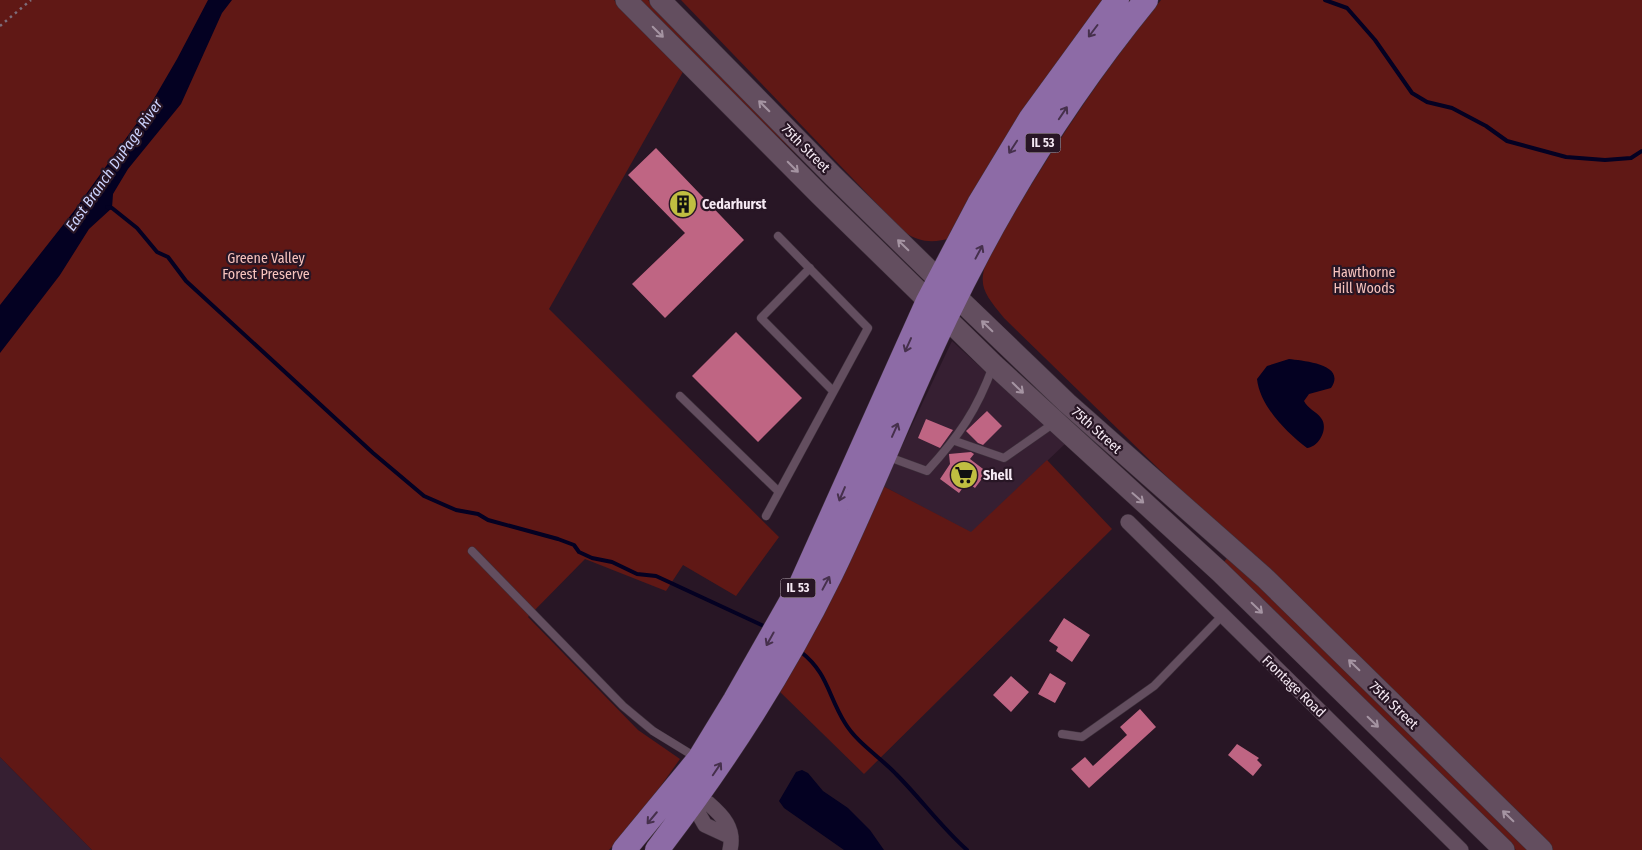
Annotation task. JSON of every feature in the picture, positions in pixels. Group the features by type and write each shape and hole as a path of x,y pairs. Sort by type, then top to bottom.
{"main road":[{"name":"75th Street","path":"626,0 945,318 1054,422 1220,572 1504,850"},
{"name":"75th Street","path":"660,0 833,176 938,279 1104,436 1266,579 1542,850"},
{"name":"IL 53","path":"657,850 699,759 800,584 938,279 1010,152 1070,63 1117,0"},
{"name":"IL 53","path":"624,850 683,797 746,727 824,586 945,318 996,220 1052,130 1107,50 1146,0"}],"street":[{"name":"Frontage Road","path":"1128,522 1461,850"},
{"path":"683,797 705,825 730,843"}],"lane":[{"path":"766,516 868,328 778,236"},
{"path":"810,268 761,318 833,391"},
{"path":"883,455 927,471 955,441 981,399 994,364"},
{"path":"680,396 779,492"},
{"path":"955,441 1004,458 1054,422"},
{"path":"472,550 623,706 653,731 699,759"},
{"path":"1062,734 1082,737 1154,686 1222,616"}],"path":[{"path":"0,26 32,0"}],"shaded area":[{"path":"952,341 1065,444 971,533 883,486"},
{"path":"0,757 92,850 0,850"}],"green space":[{"name":"Greene Valley Forest Preserve","path":"0,0 614,0 684,70 549,309 779,537 736,596 683,565 666,591 585,559 528,617 638,730 680,759 638,818 609,850 92,850 0,757"},
{"path":"638,0 648,0 808,162 807,164 724,87"},
{"path":"681,0 1107,0 952,238 927,241 904,232"},
{"name":"Hawthorne Hill Woods","path":"1161,0 1642,0 1642,850 1550,850 1004,318 987,294 984,288 983,273 990,253 1092,92"},
{"path":"1047,460 1112,529 864,774 778,690 883,486 971,532"},
{"path":"1229,556 1531,850 1516,850 1222,564"}],"water":[{"name":"East Branch DuPage River","path":"208,0 232,0 222,13 181,104 128,169 113,194 112,208 89,229 60,275 0,353 0,305 74,211 152,102"},
{"path":"1289,359 1322,365 1333,374 1334,380 1331,388 1309,394 1304,401 1321,418 1324,427 1319,441 1307,448 1275,418 1259,389 1257,379 1267,366"},
{"path":"802,770 808,773 823,791 848,808 870,830 884,850 844,850 784,808 779,801 796,772"}],"building":[{"name":"Cedarhurst","path":"656,148 744,240 665,318 632,284 685,233 628,175"},
{"path":"736,332 802,398 758,442 692,376"},
{"name":"Shell","path":"987,411 1002,426 983,445 978,443 966,431"},
{"path":"926,419 953,430 940,448 918,438"},
{"name":"Shell","path":"971,452 974,454 970,459 987,472 975,488 967,482 959,493 940,479 950,464 949,454"},
{"path":"1064,618 1090,635 1072,662 1056,651 1058,647 1049,641"},
{"path":"1050,673 1066,683 1055,703 1038,694"},
{"path":"1011,676 1029,692 1011,712 993,695"},
{"path":"1140,709 1156,727 1089,788 1071,769 1085,757 1093,766 1127,735 1120,727"},
{"path":"1237,744 1259,758 1257,760 1262,765 1253,776 1228,755"}],"waterway":[{"path":"1325,0 1347,8 1375,40 1412,93 1427,102 1452,108 1486,126 1507,141 1566,157 1605,160 1631,158 1642,151"},
{"path":"107,207 112,208 137,228 157,252 168,257 186,281 373,453 424,496 456,510 478,514 488,520 558,539 574,545 579,552 592,558 612,562 637,574 656,576 768,628"},
{"path":"801,652 817,668 839,713 850,730 896,774 948,832 967,850"}],"place":[{"name":"Cedarhurst","path":"683,204"},
{"name":"Shell","path":"964,475"}]}
